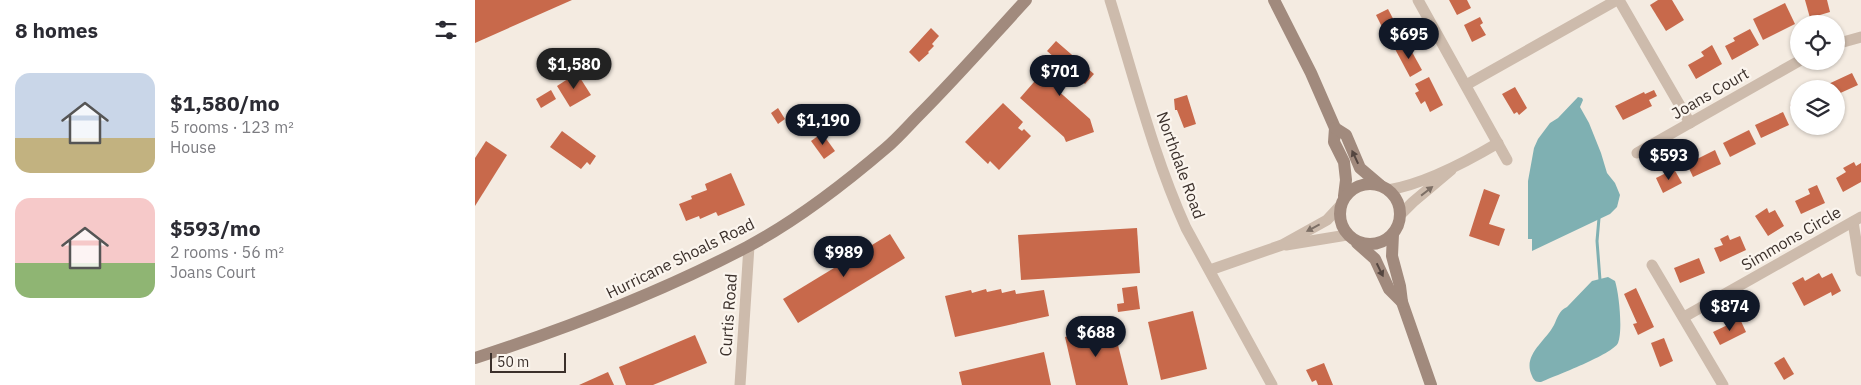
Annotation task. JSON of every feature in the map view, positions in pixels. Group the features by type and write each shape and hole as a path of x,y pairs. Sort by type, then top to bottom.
{"street":[{"name":"Hurricane Shoals Road","path":"475,358 518,345 607,312 749,246 815,205 888,147 939,95 1026,0"},
{"name":"Northdale Road","path":"1111,0 1157,157 1186,228 1272,385"},
{"path":"1274,0 1311,73 1335,128 1334,142 1344,162 1346,180 1339,216 1341,226 1351,238 1375,259 1389,288 1401,302"},
{"path":"1418,0 1507,160"},
{"path":"1465,85 1618,0 1690,123"},
{"path":"1845,41 1861,37"},
{"name":"Joans Court","path":"1637,153 1790,66"},
{"path":"1282,245 1351,238 1365,244 1375,244 1385,241 1399,225 1399,206 1395,197 1360,168 1346,135 1335,128"},
{"path":"1400,215 1455,168 1498,143"},
{"path":"1210,270 1282,245 1327,220 1351,190 1360,185 1406,187 1455,168"},
{"path":"1857,219 1861,271"},
{"name":"Simmons Circle","path":"1684,318 1857,219"},
{"path":"1393,234 1392,256 1401,302 1431,385"},
{"name":"Curtis Road","path":"741,385 749,246"},
{"path":"1652,265 1723,385"}],"water":[{"path":"1578,97 1583,100 1580,107 1589,123 1607,173 1615,183 1620,195 1617,207 1610,214 1532,251 1532,239 1528,239 1528,181 1534,148 1550,123 1558,118"},
{"path":"1608,277 1615,281 1618,294 1620,321 1618,343 1606,353 1583,364 1541,382 1535,381 1530,368 1532,355 1554,325 1560,312 1592,281"}],"building":[{"path":"475,0 572,0 475,43"},
{"path":"1449,0 1467,0 1471,8 1457,15"},
{"path":"1658,0 1672,0 1684,20 1666,31 1650,5"},
{"path":"1805,0 1827,0 1830,12 1820,15 1809,15"},
{"path":"1785,3 1791,15 1790,26 1763,40 1753,19"},
{"path":"1388,9 1401,34 1389,41 1376,15"},
{"path":"1480,17 1483,23 1480,25 1486,35 1472,42 1464,25"},
{"path":"931,28 939,36 932,44 934,46 929,53 919,62 909,52"},
{"path":"1750,29 1759,45 1732,60 1725,46 1735,41 1733,38"},
{"path":"1056,41 1094,74 1085,84 1070,71 1055,88 1090,119 1094,132 1066,142 1064,137 1020,98 1041,74 1047,80 1062,64 1047,51"},
{"path":"1407,43 1422,70 1410,77 1395,49"},
{"path":"1712,45 1722,64 1696,79 1688,65 1704,56 1701,52"},
{"path":"577,73 591,95 570,107 557,86"},
{"path":"1852,73 1858,85 1845,91 1845,80 1837,80"},
{"path":"1429,77 1443,105 1430,112 1425,101 1421,104 1415,93 1419,91 1415,84"},
{"path":"1515,87 1527,108 1519,115 1517,112 1514,114 1502,94"},
{"path":"551,90 556,99 541,108 536,99"},
{"path":"1654,90 1657,96 1649,100 1652,106 1623,120 1615,106 1644,92 1645,94"},
{"path":"1187,95 1196,124 1184,128 1177,110 1175,110 1174,99"},
{"path":"1003,103 1023,122 1018,128 1022,131 1024,129 1031,136 999,170 990,161 988,164 965,142"},
{"path":"778,108 785,119 778,124 771,113"},
{"path":"1783,112 1789,125 1761,138 1755,125"},
{"path":"1749,130 1756,144 1730,157 1723,143"},
{"path":"562,131 596,156 590,165 587,162 581,169 550,147"},
{"path":"822,133 835,151 824,159 811,141"},
{"path":"486,141 507,155 475,206 475,158"},
{"path":"1715,150 1721,164 1693,177 1687,164"},
{"path":"1854,162 1856,166 1861,163 1861,182 1843,192 1836,178 1846,172 1843,168"},
{"path":"1674,169 1682,183 1663,193 1656,178"},
{"path":"731,173 745,205 718,216 716,212 700,219 699,216 686,221 679,204 692,199 691,196 707,190 705,184"},
{"path":"1817,185 1825,203 1801,214 1795,201 1810,194 1808,189"},
{"path":"1484,189 1500,195 1489,224 1505,229 1499,246 1469,236"},
{"path":"1767,208 1769,213 1775,210 1784,226 1768,236 1755,216"},
{"path":"1137,228 1140,273 1021,280 1018,235"},
{"path":"890,234 905,258 798,323 783,299"},
{"path":"1728,235 1730,240 1740,236 1746,250 1720,262 1714,248 1723,245 1720,239"},
{"path":"1699,258 1705,273 1680,283 1674,268"},
{"path":"1819,273 1822,278 1832,273 1841,291 1832,296 1831,292 1804,306 1792,283 1803,277 1805,281"},
{"path":"1137,286 1140,309 1118,312 1117,304 1124,303 1122,288"},
{"path":"1636,288 1654,327 1638,335 1633,324 1637,323 1624,294"},
{"path":"986,289 987,292 1001,289 1002,293 1015,290 1016,294 1044,290 1049,316 955,337 945,296 971,290 972,293"},
{"path":"1193,311 1207,369 1161,380 1148,322"},
{"path":"1740,319 1746,332 1720,345 1713,332"},
{"path":"1113,325 1128,385 1076,385 1065,337"},
{"path":"695,335 707,363 653,385 626,385 619,367"},
{"path":"1664,338 1673,361 1660,367 1651,343"},
{"path":"1044,352 1051,385 962,385 959,372"},
{"path":"1784,357 1794,374 1784,380 1774,363"},
{"path":"1324,363 1333,385 1318,385 1316,380 1312,382 1306,370"},
{"path":"608,372 614,385 579,385"}],"waterway":[{"path":"1599,218 1597,241 1600,280"}]}
